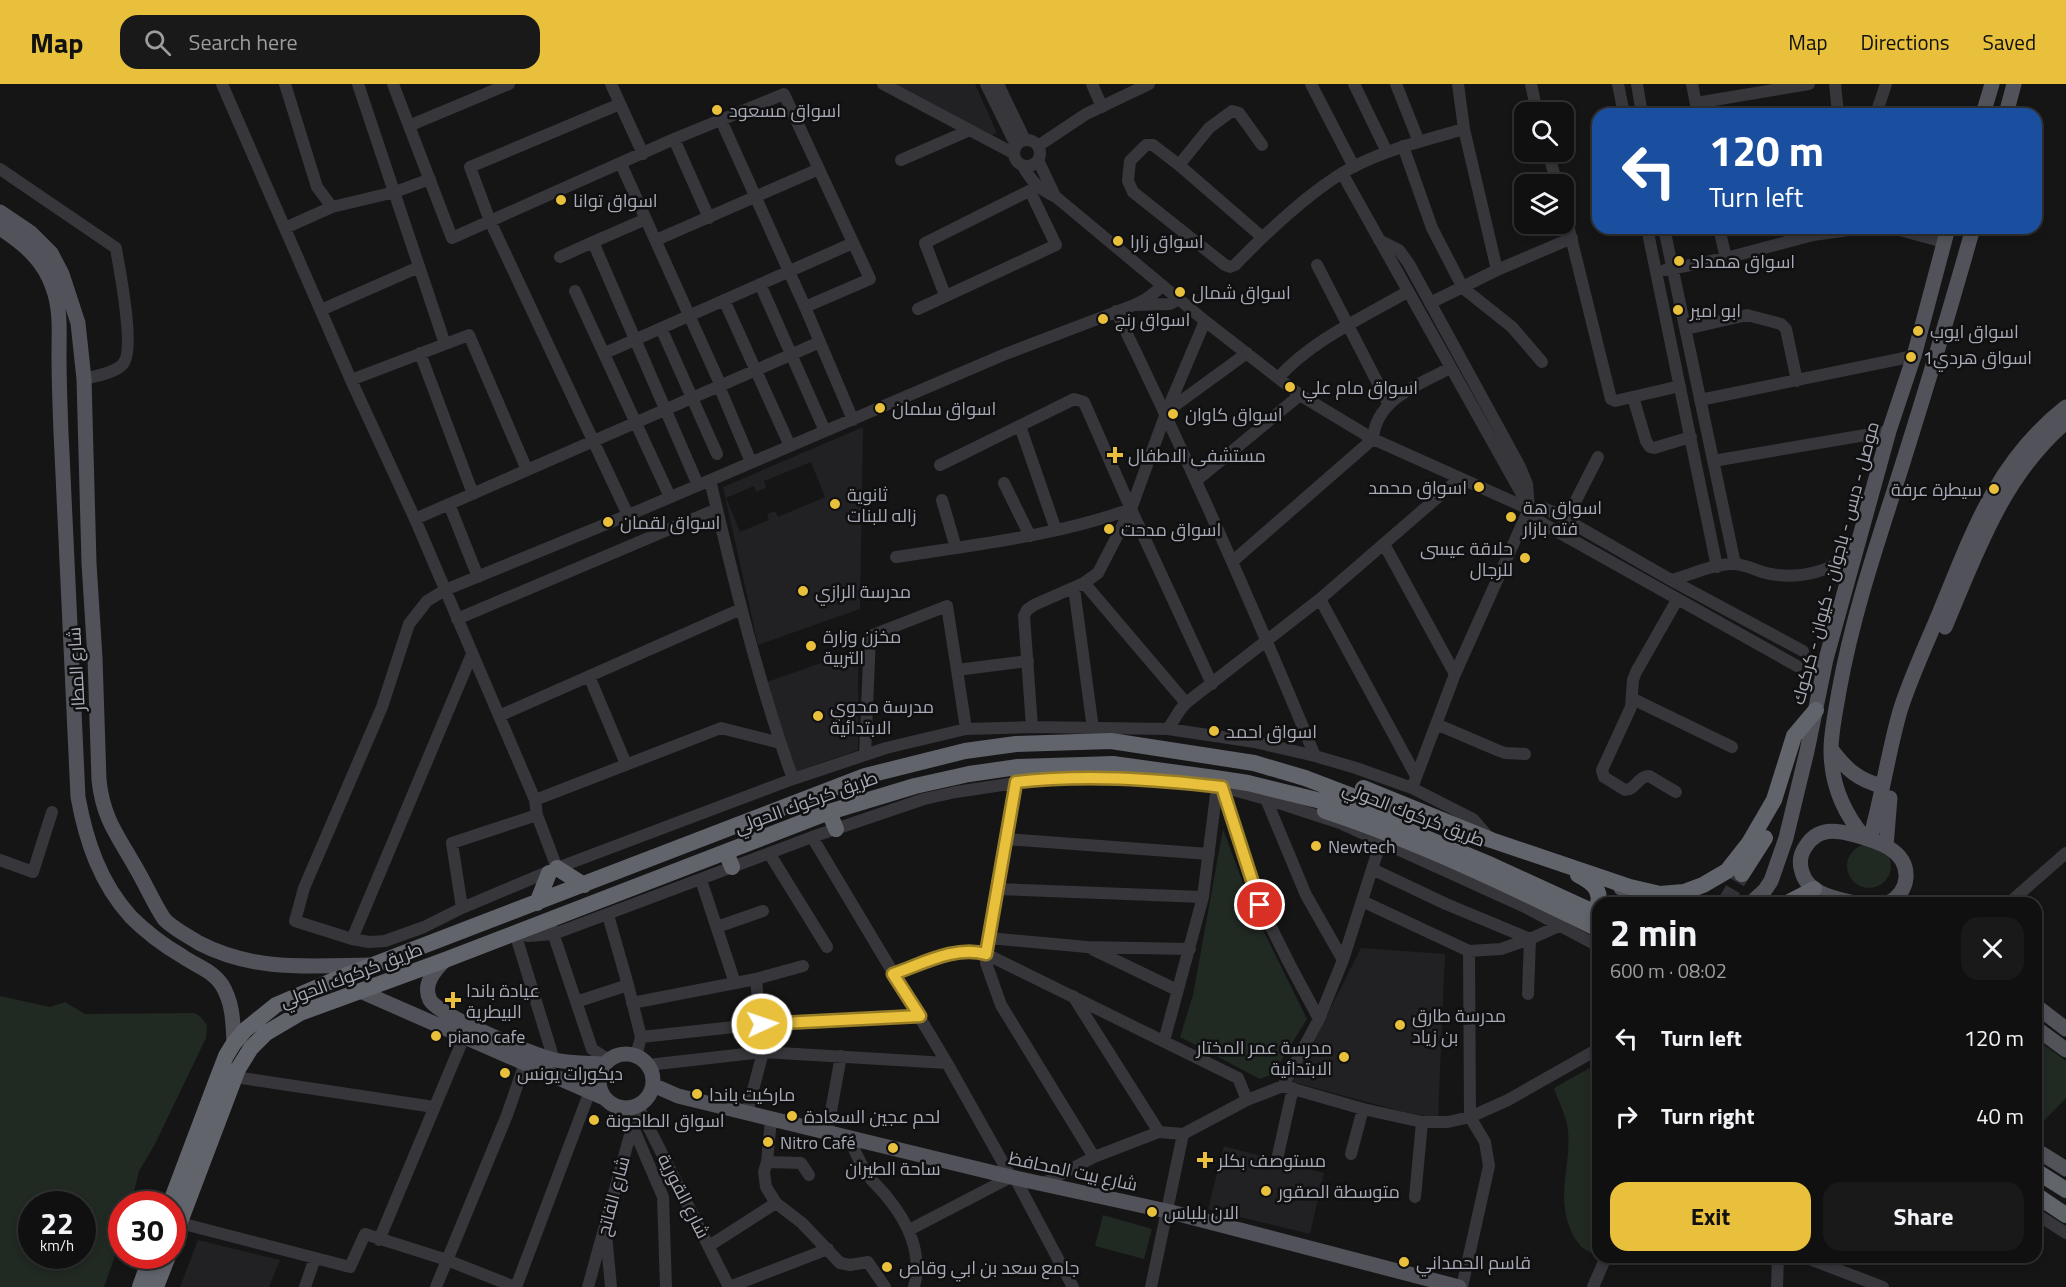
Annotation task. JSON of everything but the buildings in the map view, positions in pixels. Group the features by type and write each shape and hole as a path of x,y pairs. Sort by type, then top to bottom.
{"highway":[{"path":"1742,874 1783,804 1801,746 1815,717"},
{"path":"1254,764 1276,761 1324,774 1388,797 1491,840 1646,892 1672,894 1693,889 1727,871 1736,861 1764,820 1779,785 1794,736 1815,717"},
{"name":"طريق كركوك الحولي","path":"175,1191 216,1082 234,1043 244,1030 276,1005 373,965 865,776 938,756 994,747 1111,741 1254,764 1305,778 1592,911"},
{"path":"994,747 997,769"},
{"name":"طريق كركوك الحولي","path":"186,1207 235,1077 251,1048 276,1026 300,1012 515,933 551,927 729,860 829,812 915,786 997,769 1079,771 1113,764 1248,783 1360,805 1476,846 1592,900"},
{"path":"1248,783 1272,795 1390,835 1527,901 1581,912 1592,909"},
{"path":"829,812 836,829"},
{"path":"1545,858 1593,884 1599,897"},
{"path":"537,903 553,871 584,885"},
{"path":"1556,907 1592,925"},
{"path":"2042,1176 2066,1190"},
{"path":"2042,1199 2066,1215"},
{"path":"140,1287 152,1269"},
{"path":"156,1287 158,1269"}],"main road":[{"path":"1985,108 1992,84"},
{"path":"2008,108 2014,84"},
{"name":"شارع المطار","path":"0,212 43,243 59,267 78,323 84,379 99,780 100,794 110,827 145,882 165,919 185,935 224,955 271,965 373,965"},
{"name":"شارع المطار","path":"0,228 22,243 36,257 45,270 56,296 78,797 88,843 114,894 127,911 158,940 212,974 221,983 230,1005 234,1043"},
{"path":"1867,838 1853,825 1840,800 1833,774 1831,749 1845,662 1868,573 1935,364 1971,234"},
{"name":"موصل - دبس - باجوان - كيوان - كركوك","path":"1759,897 1771,881 1786,838 1815,717 1826,659 1889,431 1914,356 1946,235"},
{"path":"1886,846 1887,819 1896,759 1917,680 1978,521 1994,490 2031,438 2066,407"},
{"path":"1867,838 1879,809 1893,736 1995,512 2015,480 2050,436 2066,422"},
{"path":"67,520 88,518"},
{"path":"1831,749 1843,766 1855,776 1882,786"},
{"path":"83,823 107,818"},
{"path":"1816,895 1806,881 1800,865 1801,855 1807,844 1817,835 1830,831 1867,838 1886,846 1902,859 1906,870 1903,889 1896,897"},
{"path":"1786,838 1807,844"},
{"path":"1605,878 1637,897"},
{"path":"360,991 466,1031 554,1060 607,1062 621,1055 642,1061 653,1078 651,1090 638,1106 619,1108 597,1095 525,1063 466,1031 430,999 428,989 430,977 445,960"},
{"path":"2042,1011 2066,1029"},
{"path":"2042,1032 2066,1050"},
{"path":"597,1095 599,1077 607,1062"},
{"name":"شارع بيت المحافظ","path":"651,1090 1013,1178 1167,1211 1414,1281 1461,1287"},
{"path":"2042,1154 2066,1169"}],"street":[{"path":"222,84 351,380 415,519 535,800 553,871"},
{"path":"285,84 317,187 332,207"},
{"path":"358,84 445,344"},
{"path":"393,84 411,125 452,238 674,139 784,94 870,279 805,307"},
{"path":"411,125 508,84"},
{"path":"611,84 643,154"},
{"path":"883,84 970,130 1018,146 1032,141 1038,146 1040,153 1038,160 1031,166 1023,166"},
{"path":"986,84 1018,146"},
{"path":"918,309 1056,245 1029,177 1023,166 1016,161 1018,146 998,84"},
{"path":"1092,84 1102,106"},
{"path":"1038,146 1086,114 1149,84"},
{"path":"1311,84 1379,240 1529,509 1542,522 1797,666"},
{"path":"1354,84 1387,152"},
{"path":"1396,84 1419,142"},
{"path":"1458,84 1464,129 1497,270"},
{"path":"1531,84 1535,102"},
{"path":"1618,84 1623,108"},
{"path":"1636,84 1641,108"},
{"path":"1692,84 1697,108"},
{"path":"1701,108 1809,84"},
{"path":"1835,84 1837,108"},
{"path":"1878,108 1886,84"},
{"path":"620,104 470,167 490,221 628,515"},
{"path":"1179,165 1209,128 1232,111 1239,113 1262,145"},
{"path":"721,120 853,420"},
{"path":"1262,237 1153,145 1146,145 1130,161 1129,185 1136,195 1228,267 1235,265 1262,237 1319,189 1348,170 1403,146 1464,129"},
{"path":"901,160 970,130"},
{"path":"674,139 709,218"},
{"path":"1403,146 1432,228 1463,288 1512,327 1542,362"},
{"path":"1038,160 1056,197"},
{"path":"621,164 690,315 751,462"},
{"path":"0,169 116,248 127,322 128,353 123,364 117,368 84,379"},
{"path":"656,240 819,169"},
{"path":"285,228 332,207 395,192 430,179"},
{"path":"945,295 925,243 1034,189 1056,197 1205,321 1300,395 1373,439 1529,509 1543,508 1803,651"},
{"path":"560,257 646,219"},
{"path":"1571,234 1610,396 1615,401 1680,386"},
{"path":"1648,234 1717,567"},
{"path":"1665,234 1735,564"},
{"path":"1720,234 1726,258"},
{"path":"1656,272 1726,258 1820,234"},
{"path":"1430,303 1497,270 1572,238"},
{"path":"1379,240 1405,255 1520,467 1527,484 1529,509 1455,674 1414,782"},
{"path":"593,242 665,410 717,509 741,609 780,743 793,779"},
{"path":"604,353 854,243"},
{"path":"1317,265 1388,403"},
{"path":"321,309 419,267"},
{"path":"760,284 825,431"},
{"path":"1162,286 1134,305 1003,355 704,483 445,590 427,601 416,612 409,624 382,707 304,888 295,921 369,942 394,938 553,871 793,779 898,745 966,729 1032,727 1168,729 1231,738 1315,756 1414,782 1473,819 1491,840"},
{"path":"575,291 670,497"},
{"path":"1278,378 1299,357 1407,292"},
{"path":"1134,305 1170,304 1179,299"},
{"path":"724,300 790,446"},
{"path":"1116,311 1166,413 1233,561 1315,756"},
{"path":"1686,329 1747,315 1782,324 1786,329 1797,381"},
{"path":"1032,727 1024,622 1027,610 1079,586 1098,573 1131,509 1166,413 1205,321"},
{"path":"661,328 717,454"},
{"path":"351,380 469,335 527,470"},
{"path":"1438,346 1450,339"},
{"path":"415,519 820,342"},
{"path":"420,353 473,494"},
{"path":"1166,413 1247,353"},
{"path":"1700,400 1914,356"},
{"path":"1233,561 1373,439 1376,422 1388,403 1450,368"},
{"path":"1196,481 1300,395"},
{"path":"1633,398 1646,441 1650,447 1654,448 1691,437"},
{"path":"940,465 1074,399 1084,402 1212,684"},
{"path":"1020,426 1056,530"},
{"path":"1713,462 1889,431"},
{"path":"1566,520 1598,457"},
{"path":"1168,729 1186,704 1320,599 1460,478"},
{"path":"1004,483 1030,536"},
{"path":"942,500 956,548"},
{"path":"449,504 478,577"},
{"path":"457,619 717,509"},
{"path":"896,557 1030,536 1102,520 1131,509"},
{"path":"1384,544 1455,674"},
{"path":"1671,580 1735,564 1770,574 1801,575 1828,569 1855,554"},
{"path":"1079,586 1186,704"},
{"path":"1079,586 1093,729"},
{"path":"1320,599 1414,782"},
{"path":"1676,792 1649,776 1642,777 1632,789 1625,790 1602,774 1602,767 1631,707 1633,680 1636,672 1677,600"},
{"path":"865,755 870,636 947,606 966,729"},
{"path":"499,716 741,609"},
{"path":"1737,633 1744,620"},
{"path":"352,939 472,654"},
{"path":"957,670 1028,661"},
{"path":"589,676 626,764"},
{"path":"1633,699 1732,747"},
{"path":"1436,724 1505,753 1525,754"},
{"path":"535,800 721,728 780,743"},
{"path":"607,1062 591,1049 551,927 608,915 701,880 729,860 769,853 936,796 1079,771 1133,779 1220,787 1340,823 1527,901 1561,925 1592,943"},
{"path":"1016,782 996,889 986,963 1000,1005 1094,1157"},
{"path":"1164,1041 1203,897 1220,787"},
{"path":"1220,787 1260,905 1288,963 1320,1019"},
{"path":"1266,799 1306,895 1343,960"},
{"path":"0,860 33,872 52,812"},
{"path":"462,909 452,843 537,814"},
{"path":"812,837 920,1016 1013,1178 1069,1285"},
{"path":"1006,838 1209,854"},
{"path":"1278,1155 1288,1087 1320,1019 1343,960 1381,841"},
{"path":"769,853 827,947"},
{"path":"2016,897 2066,854"},
{"path":"1372,869 1446,904 1530,939"},
{"path":"701,880 735,983"},
{"path":"996,889 1203,897"},
{"path":"1362,901 1469,951 1501,949 1561,925"},
{"path":"717,927 763,911"},
{"path":"608,915 641,1037 642,1061 764,1052 947,1063"},
{"path":"515,933 554,1060"},
{"path":"989,938 1087,946 1190,949"},
{"path":"1528,994 1530,939"},
{"path":"1087,946 1177,990"},
{"path":"893,974 961,951 986,954 1238,1078 1247,1100"},
{"path":"1461,1287 1489,1166 1485,1142 1470,1117 1469,951"},
{"path":"632,1003 756,979 803,966"},
{"path":"747,1113 764,1052 756,979"},
{"path":"576,1002 628,985"},
{"path":"1072,995 1159,1132"},
{"path":"641,1037 762,1024 920,1016"},
{"path":"379,1240 466,1031"},
{"path":"1042,1184 1094,1157 1159,1132 1183,1134 1247,1100 1288,1087 1363,1109 1422,1122 1448,1122 1470,1117 1508,1100 1592,1052"},
{"path":"827,1133 841,1056"},
{"path":"436,1287 507,1114 525,1063"},
{"path":"235,1077 434,1107"},
{"path":"186,1225 351,1267 365,1234 447,1260 515,1287 597,1095"},
{"name":"شارع الفاتح","path":"588,1287 638,1106"},
{"name":"شارع القورية","path":"638,1106 729,1287"},
{"path":"1351,1154 1363,1109"},
{"path":"771,1119 764,1172 766,1187 776,1203 802,1223 842,1264 868,1262 885,1287"},
{"path":"1415,1197 1422,1122"},
{"path":"632,1125 663,1197 666,1287"},
{"path":"1151,1287 1183,1134"},
{"path":"849,1138 865,1171 901,1215 909,1230 915,1250 915,1282 924,1287"},
{"path":"767,1162 801,1163 809,1175"},
{"path":"909,1230 1013,1178"},
{"path":"663,1197 683,1195"},
{"path":"709,1246 776,1203"},
{"path":"2042,1218 2066,1233"},
{"path":"605,1228 611,1287"},
{"path":"729,1287 828,1249"},
{"path":"305,1287 315,1258"},
{"path":"1593,1287 1603,1263"},
{"path":"1777,1287 1778,1263"},
{"path":"1820,1263 1883,1287"}],"shaded area":[{"path":"893,84 975,84 997,133 992,135"},
{"path":"863,427 860,609 758,645 723,487","holes":["811,462 825,497 778,517 775,511 767,514 769,520 740,532 726,498 754,486 756,492 766,488 764,481"]},
{"name":"مدرسة محوي الابتدائية","path":"858,650 858,750 795,772 767,682"},
{"path":"1223,829 1253,910 1307,1019 1273,1074 1260,1079 1180,1037 1193,995"},
{"path":"1869,844 1884,851 1891,866 1884,881 1869,888 1854,881 1847,866 1854,851"},
{"path":"1361,948 1445,954 1438,1118 1404,1112 1293,1082"},
{"path":"0,996 50,1007 65,1002 85,1014 194,1013 200,1016 207,1025 206,1038 154,1146 139,1171 134,1191 108,1191 108,1269 110,1269 104,1287 0,1287"},
{"path":"2042,1043 2066,1061 2066,1098 2042,1123"},
{"path":"1592,1067 1592,1253 1580,1245 1567,1220 1564,1192 1568,1152 1567,1124 1554,1088"},
{"name":"متوسطة الصقور","path":"1224,1146 1324,1173 1310,1234 1208,1209"},
{"path":"1103,1215 1152,1229 1144,1259 1095,1246"},
{"path":"198,1240 280,1260 269,1287 180,1287"}],"tunnel":[{"path":"1729,897 1742,874"}],"place":[{"name":"اسواق مسعود","path":"717,110"},
{"name":"اسواق توانا","path":"561,200"},
{"name":"اسواق زارا","path":"1118,241"},
{"name":"اسواق همداد","path":"1679,261"},
{"name":"اسواق شمال","path":"1180,292"},
{"name":"ابو امير","path":"1678,310"},
{"name":"اسواق رنج","path":"1103,319"},
{"name":"اسواق ايوب","path":"1918,331"},
{"name":"اسواق هردي1","path":"1911,357"},
{"name":"اسواق مام علي","path":"1290,387"},
{"name":"اسواق سلمان","path":"880,408"},
{"name":"اسواق كاوان","path":"1173,414"},
{"name":"مستشفى الاطفال","path":"1115,455"},
{"name":"اسواق محمد","path":"1479,487"},
{"name":"سيطرة عرفة","path":"1994,489"},
{"name":"ثانوية زاله للبنات","path":"835,504"},
{"name":"اسواق هة فته بازار","path":"1511,517"},
{"name":"اسواق لقمان","path":"608,522"},
{"name":"اسواق مدحت","path":"1109,529"},
{"name":"حلاقة عيسى للرجال","path":"1525,558"},
{"name":"مدرسة الرازي","path":"803,591"},
{"name":"مخزن وزارة التربية","path":"811,646"},
{"name":"مدرسة محوي الابتدائية","path":"818,716"},
{"name":"اسواق احمد","path":"1214,731"},
{"name":"Newtech","path":"1316,846"},
{"name":"عيادة باندا البيطرية","path":"453,1000"},
{"name":"مدرسة طارق بن زياد","path":"1400,1025"},
{"name":"piano cafe","path":"436,1036"},
{"name":"مدرسة عمر المختار الابتدائية","path":"1344,1057"},
{"name":"ديكورات يونس","path":"505,1073"},
{"name":"ماركيت باندا","path":"697,1094"},
{"name":"لحم عجين السعادة","path":"792,1116"},
{"name":"اسواق الطاحونة","path":"594,1120"},
{"name":"Nitro Café","path":"768,1142"},
{"name":"ساحة الطيران","path":"893,1148"},
{"name":"مستوصف بكلر","path":"1205,1160"},
{"name":"متوسطة الصقور","path":"1266,1191"},
{"name":"الان بلباس","path":"1152,1212"},
{"name":"قاسم الحمداني","path":"1404,1262"},
{"name":"جامع سعد بن ابي وقاص","path":"887,1267"}],"route":[{"path":"762,1024 920,1016 893,974 961,951 986,954 1016,782 1080,778 1133,779 1222,787 1260,905"}]}
